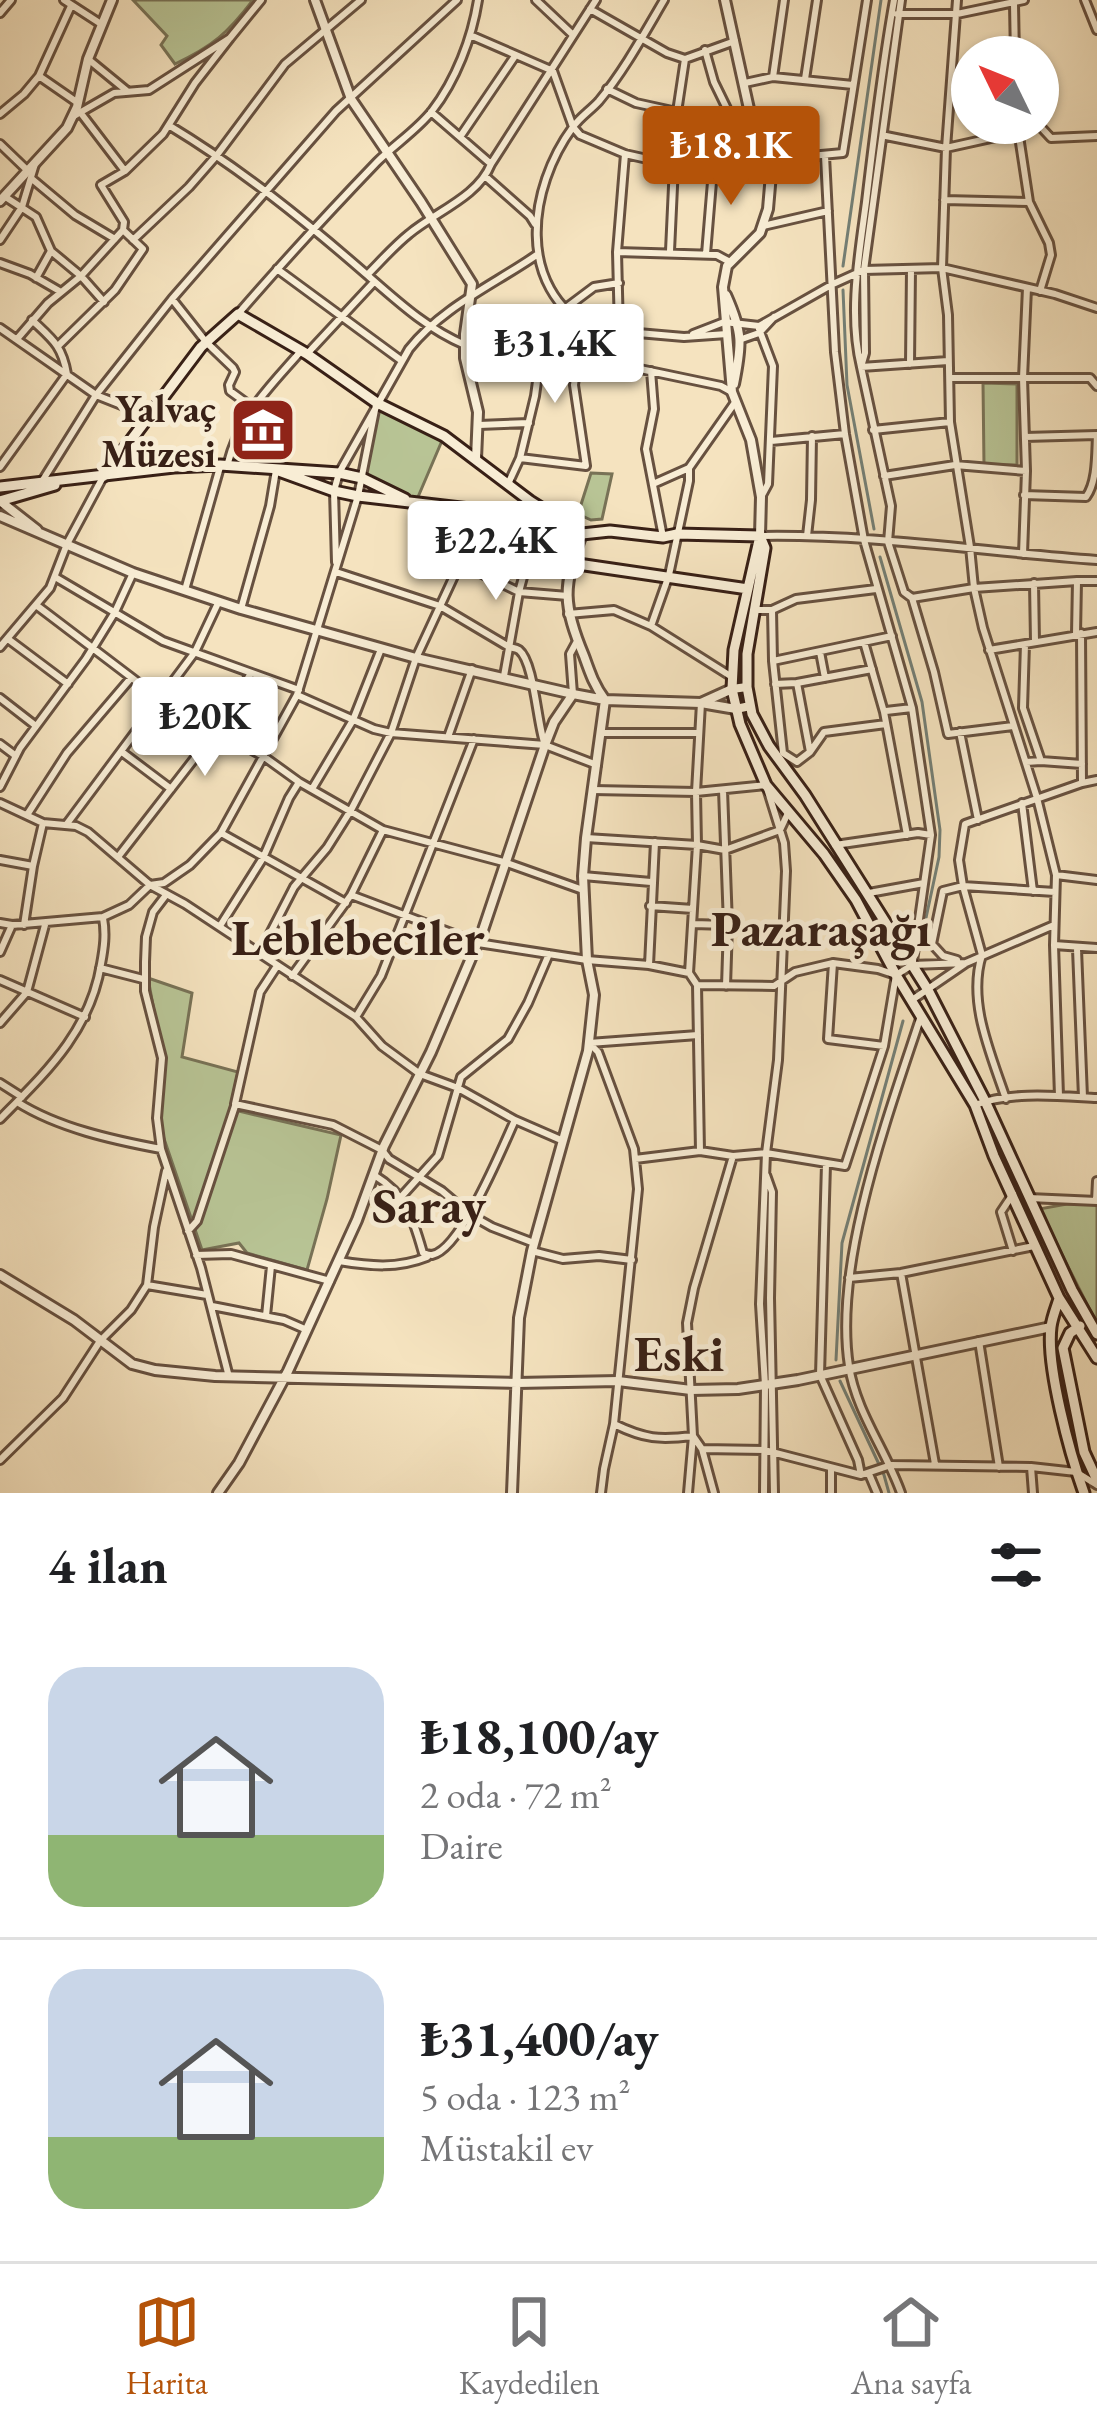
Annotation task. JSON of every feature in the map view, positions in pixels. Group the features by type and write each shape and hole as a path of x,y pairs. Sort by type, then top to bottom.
{"main road":[{"path":"104,476 206,342 238,314 377,403 444,436 581,534 760,536"},
{"path":"0,487 224,465 338,473 362,478 415,504"},
{"path":"276,470 358,496 478,510 571,563 748,589"},
{"path":"0,501 38,486"},
{"path":"760,536 734,650 732,683 736,709 766,784 856,900 896,975 980,1103 1059,1298 1097,1358"},
{"path":"760,536 765,548 747,654 750,706 769,746 928,990 1097,1334"},
{"path":"766,784 786,770"},
{"path":"788,813 805,795"},
{"path":"1072,1290 1059,1298 1051,1328 1051,1355 1084,1493"},
{"path":"1090,1320 1066,1339 1063,1348 1084,1452 1097,1482"}],"street":[{"path":"0,13 11,0"},
{"path":"0,240 22,207 36,161 76,111 88,59 112,0"},
{"path":"17,340 123,230 124,222 101,185 124,171 170,126 195,83 261,0"},
{"path":"316,0 351,99 472,284 465,358 476,401 476,459"},
{"path":"133,240 218,155 285,64 361,0"},
{"path":"38,486 96,394 172,299 336,111 457,0"},
{"path":"238,314 311,230 431,112 457,69 478,0"},
{"path":"536,0 573,35"},
{"path":"367,275 412,231 486,177 596,0"},
{"path":"664,0 607,89 573,127 544,184 535,225 538,265 549,290 582,324 592,328 684,337 739,323 759,329"},
{"path":"725,0 751,118 770,174 763,226 727,266 723,287 734,396 751,440 761,497 760,536 970,547 1097,560"},
{"path":"773,77 784,0"},
{"path":"805,81 817,0"},
{"path":"766,160 843,153 867,0"},
{"path":"861,272 874,136 897,0"},
{"path":"957,0 942,268 950,422 974,588 1056,874 1058,1096"},
{"path":"895,14 957,14 1024,0"},
{"path":"1084,0 1097,30"},
{"path":"1014,1 1015,36"},
{"path":"1,110 25,94 39,76 67,3 102,25"},
{"path":"590,9 686,59 735,41"},
{"path":"895,14 884,135 855,315 857,351 891,506 888,542 904,592 912,598 948,734 1013,725"},
{"path":"470,35 553,70 573,127 626,154 674,165 761,145"},
{"path":"76,111 114,93 149,90 230,38"},
{"path":"705,50 733,121"},
{"path":"460,137 515,54"},
{"path":"88,59 129,93"},
{"path":"677,112 686,59"},
{"path":"39,76 76,111 124,171"},
{"path":"745,83 773,77 853,85"},
{"path":"607,89 636,104 677,112 704,126 751,118"},
{"path":"431,112 491,164"},
{"path":"170,126 268,191 430,328 465,345"},
{"path":"874,136 946,148 960,144"},
{"path":"1059,138 1097,136"},
{"path":"0,144 75,215 115,239"},
{"path":"1020,144 1029,202 1051,255 1040,291"},
{"path":"615,364 617,252 626,154"},
{"path":"825,156 845,434 864,540 912,708 931,835 912,965"},
{"path":"706,254 714,158"},
{"path":"670,251 674,165"},
{"path":"30,175 2,198 35,217 51,251 104,302"},
{"path":"486,177 535,225"},
{"path":"944,200 1029,202"},
{"path":"763,226 828,212"},
{"path":"59,345 104,302 143,249 123,230"},
{"path":"36,278 51,251"},
{"path":"617,252 706,254 730,262"},
{"path":"337,572 334,491 338,473 401,361 421,333 472,294 538,254"},
{"path":"0,263 61,292"},
{"path":"910,268 910,364"},
{"path":"741,341 774,316 861,272 942,268 1097,308"},
{"path":"277,269 401,361"},
{"path":"185,590 224,465 252,407 374,282"},
{"path":"508,484 520,458 548,332 566,308 594,287 619,283"},
{"path":"653,484 688,468 734,396 741,341 739,323 723,287"},
{"path":"1023,554 1022,378 1027,288"},
{"path":"172,299 235,372 230,391 252,407"},
{"path":"0,467 67,374 59,345 32,320"},
{"path":"520,458 586,466 574,385 582,324"},
{"path":"725,328 741,341"},
{"path":"759,329 773,366 768,484 761,497"},
{"path":"0,345 4,330 96,394 149,416"},
{"path":"465,358 541,352"},
{"path":"578,356 721,386 734,396"},
{"path":"861,367 948,361"},
{"path":"651,371 654,409 646,448 663,537"},
{"path":"950,378 1090,378 1097,386"},
{"path":"0,923 12,926 103,917 190,865 221,833 298,692 358,496 377,403"},
{"path":"873,430 950,422"},
{"path":"477,425 529,423"},
{"path":"1024,495 1086,497 1096,481 1097,431 1025,436"},
{"path":"771,441 845,434"},
{"path":"807,536 812,436"},
{"path":"884,476 956,465 1026,471"},
{"path":"651,626 670,575 688,468"},
{"path":"241,609 276,470"},
{"path":"0,647 50,588 67,544 104,476"},
{"path":"0,501 44,534"},
{"path":"260,953 294,887 351,810 391,733 416,658 460,563 478,510"},
{"path":"0,516 133,573 416,658 605,700 750,706"},
{"path":"512,1493 519,1318 533,1247 589,1042 594,995 587,960 583,876 605,700 590,680 568,614 568,574 581,534"},
{"path":"504,676 533,540"},
{"path":"460,563 519,592 568,596"},
{"path":"337,572 440,606 523,654 545,745"},
{"path":"0,787 16,756 116,612 133,573"},
{"path":"55,577 163,641 298,692 353,720 391,733 545,745 597,765"},
{"path":"912,598 974,588 1097,580"},
{"path":"1077,581 1082,782"},
{"path":"1034,583 1035,642"},
{"path":"757,610 772,610 796,599 876,589"},
{"path":"66,826 195,652 219,601"},
{"path":"36,604 161,700 383,830 508,863 583,890"},
{"path":"568,614 614,610 651,626 732,683 747,687"},
{"path":"772,610 772,661 783,753 797,762 824,733 886,724"},
{"path":"989,650 1097,632"},
{"path":"772,661 892,636"},
{"path":"8,639 68,684"},
{"path":"864,642 884,712 907,835"},
{"path":"218,1493 285,1377 339,1261 382,1150 478,943 545,745 573,694 570,654 576,643"},
{"path":"1025,644 1022,708 1041,761"},
{"path":"312,789 353,720 381,649"},
{"path":"820,651 825,678"},
{"path":"448,737 472,669"},
{"path":"774,684 872,670"},
{"path":"118,857 215,732 251,673"},
{"path":"27,815 67,753 131,678"},
{"path":"701,703 732,683"},
{"path":"797,683 810,752"},
{"path":"0,698 36,726"},
{"path":"688,973 701,703"},
{"path":"884,712 912,708"},
{"path":"1008,710 1022,708"},
{"path":"960,732 978,820"},
{"path":"601,733 698,733"},
{"path":"356,1017 381,976 474,739"},
{"path":"0,744 16,756"},
{"path":"122,752 170,790"},
{"path":"1025,763 1082,764"},
{"path":"1006,1099 980,1020 982,955 959,860 965,824 1097,780"},
{"path":"220,927 263,857 299,782"},
{"path":"593,790 695,792 766,784 784,843 778,1060 766,1153 760,1304 769,1384 764,1493"},
{"path":"723,790 726,986"},
{"path":"0,802 43,823 88,832 150,885 356,1017 382,1046 420,1074 561,1140"},
{"path":"1022,803 1033,891"},
{"path":"586,838 725,850 780,830 788,813"},
{"path":"25,925 43,823"},
{"path":"292,976 349,899 383,830"},
{"path":"221,833 301,879 478,943 688,973 697,985 700,1151"},
{"path":"836,845 931,835"},
{"path":"649,964 655,842"},
{"path":"0,860 33,866"},
{"path":"1056,874 1097,880"},
{"path":"583,876 651,882"},
{"path":"866,893 924,883"},
{"path":"966,963 943,956 932,944 943,891 963,886 1055,892"},
{"path":"166,895 153,913 146,937 145,979 162,1058 157,1118 160,1149 196,1255 229,1376"},
{"path":"650,906 694,909"},
{"path":"0,1119 66,1050 85,1017 97,986 106,934 103,917"},
{"path":"0,1023 27,992 45,923"},
{"path":"693,924 728,925"},
{"path":"0,952 12,926"},
{"path":"912,1000 966,963 1054,926"},
{"path":"1054,945 1097,948"},
{"path":"1077,949 1083,1097"},
{"path":"401,1197 438,1156 461,1077 508,1039 548,953"},
{"path":"833,963 828,1039 884,1046"},
{"path":"697,985 762,988 795,972 833,963 896,975"},
{"path":"635,1159 700,1151 733,1156 766,1153 844,1166 884,1046 896,975 912,965 966,963"},
{"path":"188,1231 197,1221 235,1105 260,992 278,966"},
{"path":"100,968 145,979"},
{"path":"0,980 85,1017"},
{"path":"901,1493 862,1412 849,1369 846,1325 849,1278 867,1196 921,1015"},
{"path":"589,1042 698,1035"},
{"path":"589,1042 598,1052 634,1149 638,1189 614,1424 601,1493"},
{"path":"0,1083 34,1113 122,1142 160,1149"},
{"path":"980,1103 1058,1096 1097,1098"},
{"path":"235,1105 333,1125 382,1150 469,1214 563,1259 632,1260"},
{"path":"339,1261 377,1267 440,1252 482,1193 515,1120"},
{"path":"688,1493 693,1436 687,1323 733,1156"},
{"path":"826,1164 820,1375 877,1493"},
{"path":"0,1460 63,1397 100,1341 131,1310 147,1285 167,1168"},
{"path":"374,1175 401,1197 423,1253 430,1256"},
{"path":"1028,1198 1096,1201 1097,1181"},
{"path":"1013,1194 1001,1212 1013,1251"},
{"path":"849,1278 902,1273 1036,1246"},
{"path":"196,1255 231,1253 330,1281"},
{"path":"266,1316 272,1265"},
{"path":"902,1273 935,1466"},
{"path":"0,1275 74,1320 132,1364 229,1376 618,1381 691,1390 738,1389 1051,1328"},
{"path":"147,1285 208,1295"},
{"path":"210,1306 284,1319 307,1330"},
{"path":"979,1341 998,1467"},
{"path":"614,1424 641,1437 693,1436"},
{"path":"693,1436 702,1449 714,1493"},
{"path":"702,1449 769,1451 865,1475 891,1465 998,1467 1076,1472 1097,1482"},
{"path":"769,1451 774,1493"},
{"path":"831,1468 831,1493"},
{"path":"1031,1468 1033,1493"}],"green space":[{"path":"133,0 253,0 219,38 175,64 161,45 167,36"},
{"path":"983,383 1017,384 1017,465 984,465"},
{"path":"377,403 444,436 415,504 362,478"},
{"path":"591,473 612,474 602,519 578,514"},
{"path":"148,978 192,993 182,1057 238,1072 230,1109 341,1135 307,1270 247,1253 239,1243 202,1250 160,1127 164,1066"},
{"path":"1097,1204 1097,1324 1039,1209"}],"waterway":[{"path":"843,266 881,0"},
{"path":"843,290 847,385 874,529"},
{"path":"880,557 922,702 940,830 939,857 920,946"},
{"path":"836,1360 842,1243 903,1021"},
{"path":"840,1381 889,1493"}],"place":[{"name":"Yalvaç Müzesi","path":"263,430"}],"district":[{"name":"Pazaraşağı","path":"821,928"},
{"name":"Leblebeciler","path":"358,937"},
{"name":"Saray","path":"429,1205"},
{"name":"Eski","path":"679,1353"}]}
